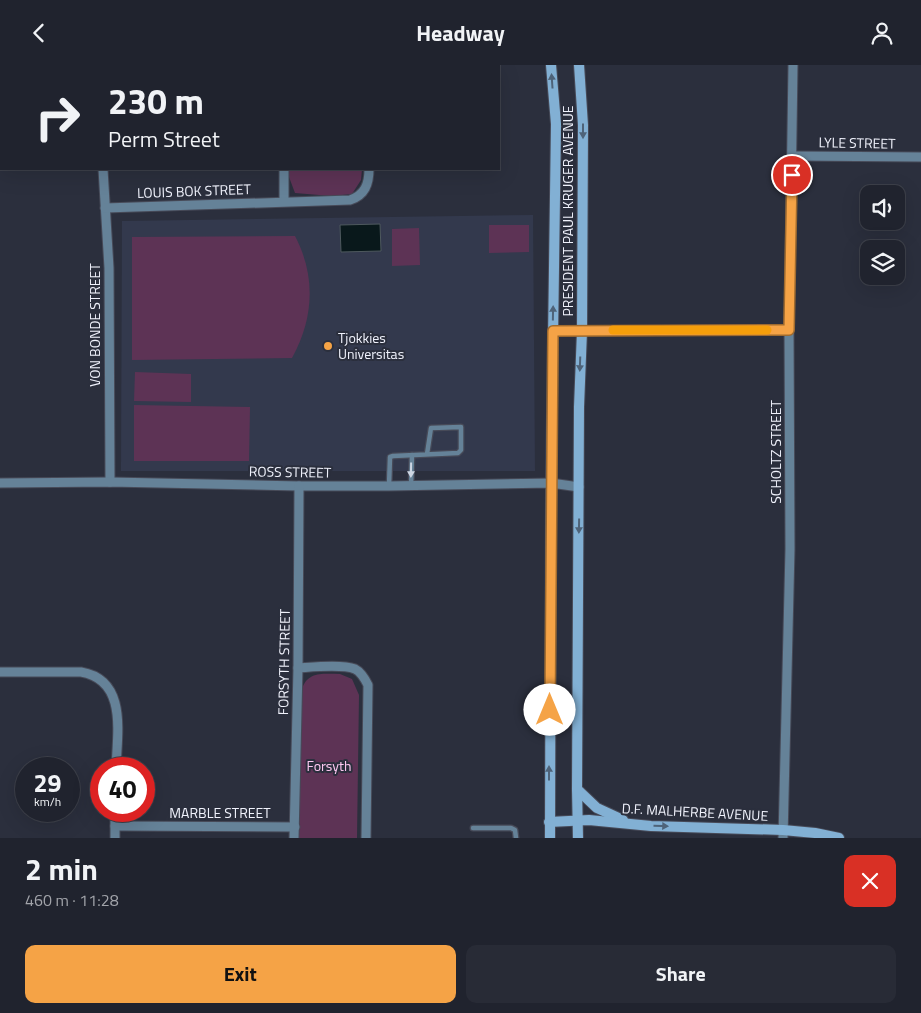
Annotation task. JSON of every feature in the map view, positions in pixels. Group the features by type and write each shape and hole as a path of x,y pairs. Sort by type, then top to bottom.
{"street":[{"name":"PRESIDENT PAUL KRUGER AVENUE","path":"550,838 551,483 556,123 551,65"},
{"name":"PRESIDENT PAUL KRUGER AVENUE","path":"578,838 579,407 582,331 583,125 579,65"},
{"name":"SCHOLTZ STREET","path":"783,834 790,549 789,330 793,65"},
{"name":"LYLE STREET","path":"793,156 921,157"},
{"name":"VON BONDE STREET","path":"103,170 109,268 110,482"},
{"path":"284,170 284,201"},
{"name":"LOUIS BOK STREET","path":"105,208 350,200 364,193 369,170"},
{"path":"553,331 789,330"},
{"name":"ROSS STREET","path":"0,483 110,482 299,486 551,483 580,487"},
{"name":"FORSYTH STREET","path":"294,838 298,668 299,486"},
{"path":"298,668 340,667 356,670 364,677 368,685 366,838"},
{"path":"0,672 81,672 92,674 101,679 114,697 117,708 116,757"},
{"path":"577,789 597,808 632,823"},
{"name":"D.F. MALHERBE AVENUE","path":"550,822 577,820 783,834 815,833 839,838"},
{"path":"115,822 115,838"},
{"name":"MARBLE STREET","path":"115,826 295,827"}],"lane":[{"path":"389,486 390,457 460,452 460,427 431,428 427,454"},
{"path":"411,486 412,455"},
{"path":"473,828 511,828 515,830 516,838"}],"shaded area":[{"name":"Tjokkies Universitas","path":"533,215 535,471 121,471 122,221"},
{"path":"380,224 381,251 341,252 340,225"}],"green space":[{"path":"289,170 362,170 361,180 352,194 331,196 295,193 289,177"},
{"path":"489,225 529,225 529,252 489,253"},
{"path":"419,228 420,265 392,266 392,229"},
{"path":"295,236 306,266 310,297 305,328 292,358 132,360 132,237"},
{"path":"135,372 191,374 191,402 134,401"},
{"path":"134,405 250,407 249,461 134,461"},
{"name":"Forsyth","path":"340,674 352,679 359,695 357,838 299,838 302,689 312,676"}],"slow traffic":[{"path":"613,330 767,330"}],"place":[{"name":"Tjokkies Universitas","path":"328,346"}],"route":[{"path":"550,710 553,331 789,330 792,175"}]}
